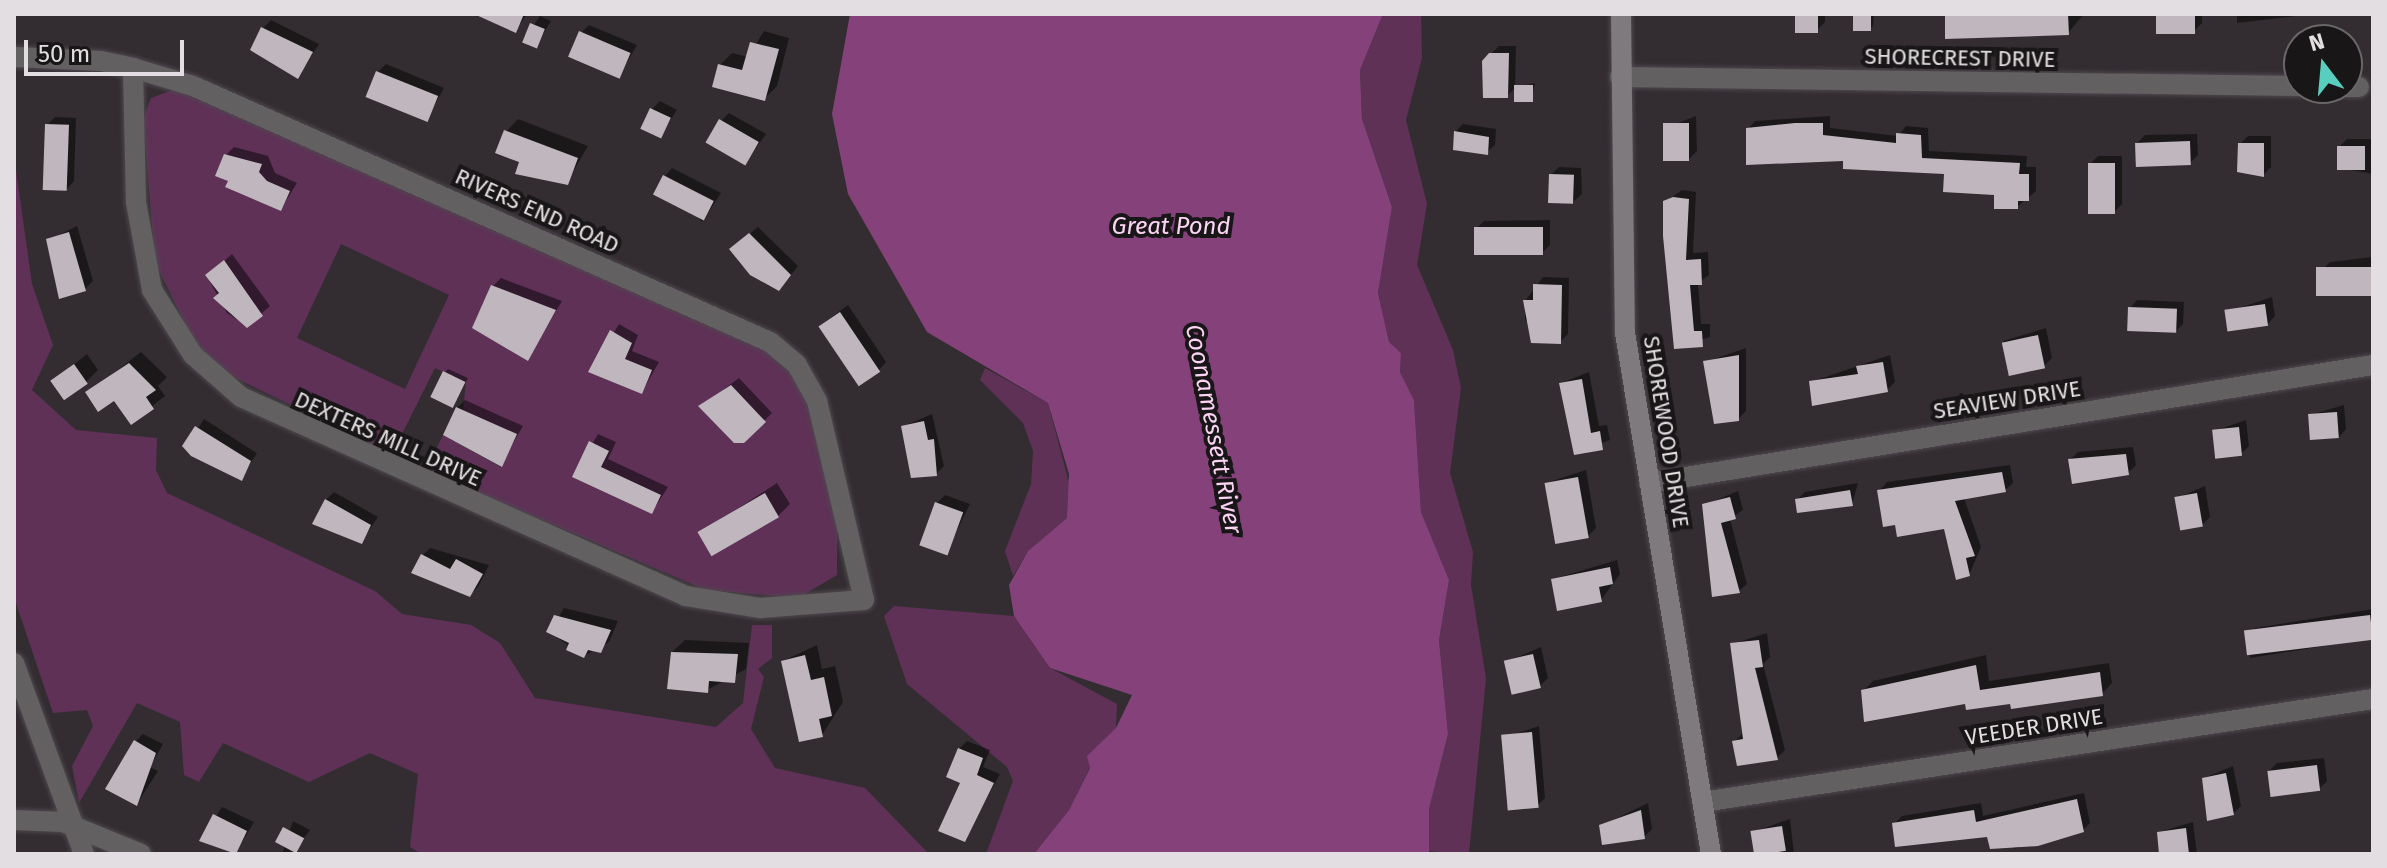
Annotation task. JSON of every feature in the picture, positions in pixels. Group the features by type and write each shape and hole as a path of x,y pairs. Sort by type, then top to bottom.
{"street":[{"name":"SHOREWOOD DRIVE","path":"1621,14 1621,271 1649,483 1711,854"},
{"name":"RIVERS END ROAD","path":"14,57 133,68 304,133 778,348 818,405 864,600"},
{"name":"DEXTERS MILL DRIVE","path":"133,68 136,202 152,290 193,355 241,397 686,596 760,608 864,600"},
{"name":"SHORECREST DRIVE","path":"1620,77 2283,86"},
{"name":"SEAVIEW DRIVE","path":"1649,483 2373,365"},
{"path":"14,663 81,844"},
{"name":"VEEDER DRIVE","path":"1703,802 2373,699"},
{"path":"14,820 63,822 81,844 141,854"}],"shaded area":[{"path":"1383,14 1421,14 1422,58 1406,120 1427,204 1417,265 1453,350 1461,388 1450,473 1473,552 1471,585 1486,678 1469,854 1428,851 1429,809 1448,734 1439,640 1449,580 1421,512 1414,400 1400,372 1401,353 1389,342 1378,293 1392,207 1362,119 1360,70"},
{"path":"175,89 759,346 790,369 805,394 837,522 837,575 798,598 706,590 426,470 443,435 501,467 516,435 463,410 466,382 435,368 392,454 227,374 194,342 155,262 143,118 151,98","holes":["341,244 449,295 405,389 297,338"]},
{"path":"14,156 32,284 53,345 32,390 76,430 157,438 156,470 167,493 375,591 402,614 471,625 500,643 535,698 716,727 743,703 752,625 772,625 772,658 758,669 764,677 751,729 775,768 865,788 929,854 422,854 410,847 418,774 370,753 309,782 223,743 199,782 184,775 180,722 137,703 79,803 72,766 93,726 87,710 53,713 14,597"},
{"path":"985,368 1048,403 1073,498 1067,518 1028,551 1013,576 1005,551 1031,484 1033,451 1023,423 980,380"},
{"path":"894,606 1014,616 1050,668 1117,704 1116,728 1088,756 1090,767 1069,810 1034,854 986,854 1013,781 1007,767 907,684 884,616"}],"water":[{"name":"Great Pond","path":"850,14 1383,14 1360,70 1362,119 1392,207 1378,293 1389,342 1401,353 1400,372 1414,400 1421,512 1449,580 1439,640 1448,734 1429,809 1429,854 1034,854 1069,810 1090,768 1087,756 1116,728 1132,695 1050,668 1014,616 1009,585 1028,551 1067,518 1069,474 1048,403 927,332 848,194 832,114"}],"building":[{"path":"474,14 524,14 516,33"},
{"path":"1795,14 1818,14 1818,33 1795,33"},
{"path":"1853,14 1871,14 1871,31 1853,31"},
{"path":"1945,14 2068,14 2069,35 1945,39"},
{"path":"2156,14 2195,14 2195,34 2156,34"},
{"path":"530,23 545,29 537,48 522,42"},
{"path":"261,27 313,52 298,79 250,50"},
{"path":"579,31 631,53 620,79 568,57"},
{"path":"750,42 779,49 765,101 712,87 718,64 742,70"},
{"path":"1489,53 1509,53 1508,98 1483,98 1482,61"},
{"path":"376,71 438,96 428,122 366,97"},
{"path":"1514,85 1533,85 1533,102 1514,102"},
{"path":"650,108 671,118 661,139 640,129"},
{"path":"719,119 759,142 745,165 706,142"},
{"path":"1663,123 1689,123 1689,161 1663,161"},
{"path":"1823,123 1823,135 1896,143 1896,133 1921,135 1922,158 2020,163 2019,174 2029,174 2029,201 2018,201 2018,209 1994,209 1994,195 1943,192 1944,174 1843,169 1843,161 1746,165 1746,128"},
{"path":"45,124 69,125 67,191 43,190"},
{"path":"504,130 578,158 568,185 515,174 519,162 495,153"},
{"path":"1454,131 1489,137 1488,155 1453,150"},
{"path":"2190,141 2191,165 2136,167 2135,143"},
{"path":"2238,143 2264,143 2264,177 2237,172"},
{"path":"2337,146 2365,146 2365,170 2337,170"},
{"path":"224,154 262,164 259,172 267,181 290,191 281,211 225,187 228,181 215,176"},
{"path":"2088,163 2115,163 2115,214 2088,214"},
{"path":"1549,174 1574,175 1573,204 1548,203"},
{"path":"663,175 714,201 704,220 653,195"},
{"path":"1673,197 1689,199 1686,260 1701,259 1702,285 1690,285 1694,331 1702,331 1703,347 1674,349 1663,236 1663,201"},
{"path":"1474,227 1543,227 1543,255 1474,255"},
{"path":"69,232 86,291 59,299 46,239"},
{"path":"749,233 791,275 779,291 750,275 729,249"},
{"path":"224,260 263,316 247,328 213,298 219,293 205,275"},
{"path":"2316,267 2373,267 2373,296 2316,296"},
{"path":"1533,284 1562,285 1561,344 1531,343 1523,300 1533,300"},
{"path":"491,285 556,310 528,361 472,328"},
{"path":"2265,304 2268,326 2227,331 2224,310"},
{"path":"2128,307 2177,309 2176,333 2127,331"},
{"path":"840,312 880,372 859,386 818,327"},
{"path":"610,330 632,343 625,359 652,370 642,394 588,372"},
{"path":"2038,335 2045,368 2009,376 2002,343"},
{"path":"1739,355 1739,421 1714,424 1703,361"},
{"path":"1883,362 1888,392 1812,406 1809,381 1858,374 1856,366"},
{"path":"129,363 156,390 146,397 154,409 131,425 114,401 98,412 85,392"},
{"path":"74,364 88,384 64,400 50,381"},
{"path":"443,371 465,382 453,408 430,397"},
{"path":"1582,379 1591,433 1600,431 1603,450 1574,455 1559,383"},
{"path":"731,385 766,422 744,443 734,443 698,406"},
{"path":"456,407 517,434 502,467 443,435"},
{"path":"2337,412 2339,438 2310,440 2308,414"},
{"path":"924,421 928,440 934,439 937,476 911,478 901,426"},
{"path":"195,426 251,461 242,481 191,456 182,446"},
{"path":"2239,427 2242,456 2215,459 2212,430"},
{"path":"589,441 609,451 601,467 661,495 652,514 572,477"},
{"path":"2126,454 2129,475 2072,484 2068,459"},
{"path":"2002,472 2006,492 1955,501 1975,556 1966,558 1970,576 1956,580 1944,529 1897,537 1895,525 1883,527 1877,490"},
{"path":"1578,477 1589,538 1555,544 1545,483"},
{"path":"1850,490 1853,506 1797,513 1795,499"},
{"path":"765,493 779,517 711,556 697,532"},
{"path":"2197,493 2203,526 2180,530 2174,497"},
{"path":"1730,497 1736,519 1721,523 1740,593 1712,597 1702,504"},
{"path":"325,499 371,525 362,544 312,524"},
{"path":"935,502 963,512 947,555 919,545"},
{"path":"421,554 450,569 456,559 483,574 470,597 411,573"},
{"path":"1610,567 1613,584 1599,587 1602,602 1557,611 1551,579"},
{"path":"554,615 611,630 601,653 588,650 584,658 566,650 569,643 546,632"},
{"path":"2370,615 2373,640 2247,655 2244,630"},
{"path":"1759,640 1763,667 1755,668 1778,760 1737,766 1732,741 1743,739 1730,643"},
{"path":"671,652 738,654 735,683 709,681 708,693 667,689"},
{"path":"1533,654 1541,688 1512,695 1504,661"},
{"path":"805,655 811,680 824,677 832,716 819,719 823,737 799,742 781,661"},
{"path":"1976,665 1980,690 2100,672 2103,696 2011,709 2010,704 1966,710 1965,704 1864,722 1861,690"},
{"path":"1532,732 1539,808 1508,810 1501,735"},
{"path":"134,740 156,753 137,806 105,789"},
{"path":"958,748 983,758 977,775 994,783 965,842 938,831 960,783 946,777"},
{"path":"2317,765 2320,791 2271,797 2267,771"},
{"path":"2226,773 2234,815 2207,821 2202,778"},
{"path":"2077,799 2084,832 2038,846 1990,849 1987,837 1895,847 1892,823 1974,810 1976,822"},
{"path":"1641,810 1645,839 1602,845 1599,825"},
{"path":"213,814 247,831 236,854 199,841"},
{"path":"1782,826 1786,851 1754,854 1750,831"},
{"path":"283,827 304,838 296,853 275,842"},
{"path":"2186,828 2189,854 2159,854 2157,832"}],"water label":[{"name":"Coonamessett River","path":"1213,429"}]}
